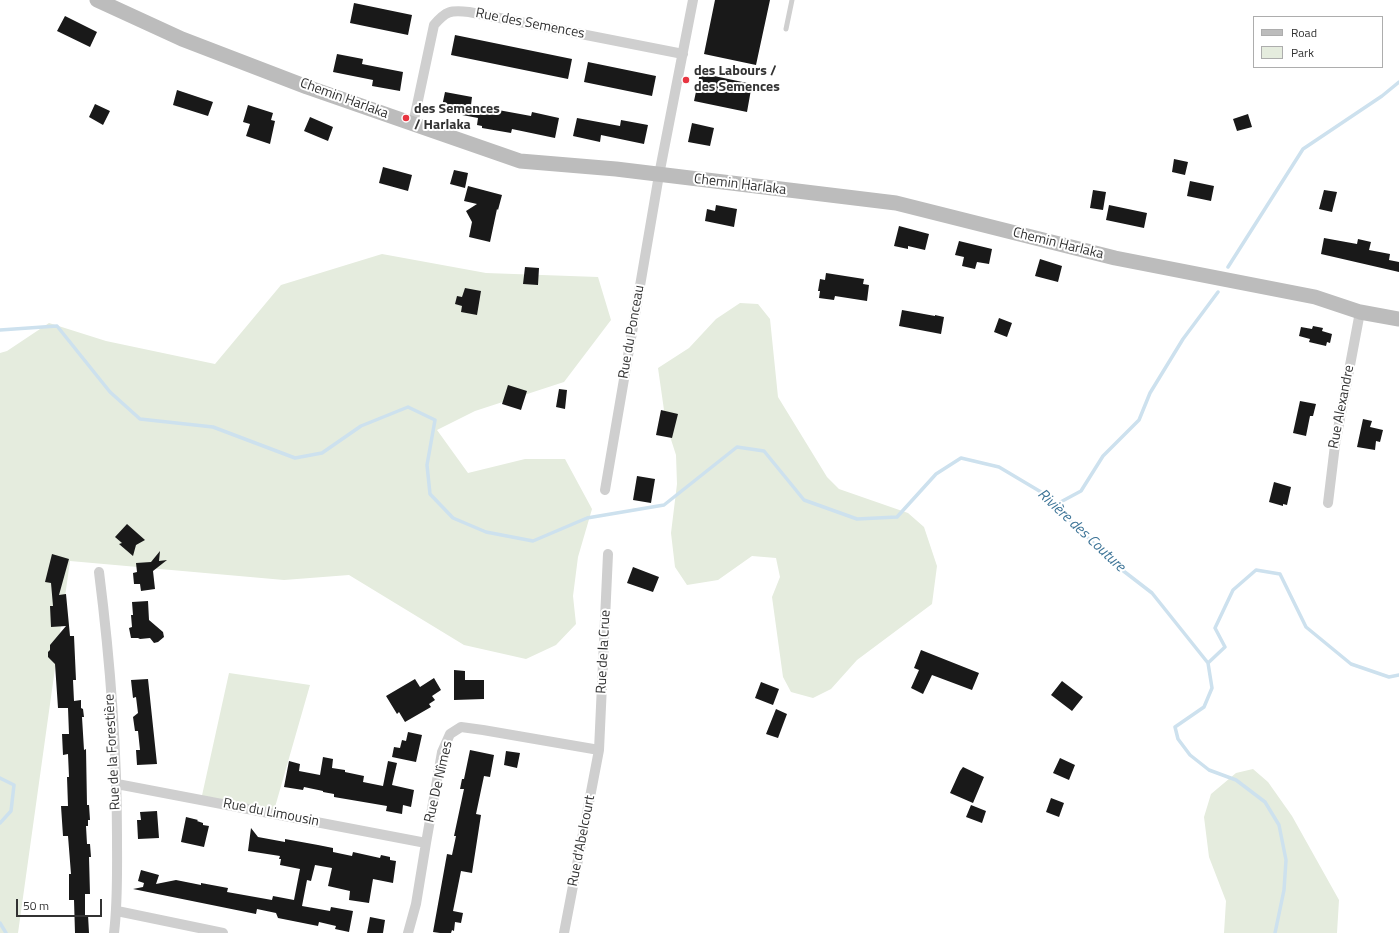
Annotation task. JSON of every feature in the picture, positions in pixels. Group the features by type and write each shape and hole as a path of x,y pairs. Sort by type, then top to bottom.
{"street":[{"name":"Chemin Harlaka","path":"97,0 182,39 306,87 520,161 616,169 896,203 1115,258 1315,298 1360,312 1399,319"},
{"name":"Rue du Ponceau","path":"605,490 660,175 693,0"},
{"name":"Rue des Semences","path":"413,124 434,25 443,15 454,11 468,12 683,54"},
{"name":"Rue Alexandre","path":"1328,503 1334,445 1360,312"},
{"name":"Rue de la Crue","path":"600,750 608,554"},
{"name":"Rue de la Forestière","path":"99,572 106,622 117,784 117,911 114,933"},
{"name":"Rue De Nîmes","path":"408,933 416,904 442,752 450,734 461,727 600,750"},
{"name":"Rue d'Abelcourt","path":"564,933 600,750"},
{"name":"Rue du Limousin","path":"117,784 426,843"},
{"path":"117,911 222,933"}],"lane":[{"path":"786,29 792,0"}],"green space":[{"path":"382,254 486,273 598,277 611,320 564,382 475,411 437,430 468,473 525,459 565,459 592,509 578,557 573,596 576,624 556,645 526,659 464,645 349,575 284,580 70,561 18,933 0,933 0,353 7,351 49,323 106,341 215,364 281,285"},
{"path":"740,303 758,304 770,319 778,397 827,477 839,489 908,513 924,527 937,566 932,604 857,660 831,689 813,698 791,692 783,677 772,597 780,577 776,558 752,556 718,580 687,585 675,567 671,533 677,484 676,455 666,424 658,368 689,348 716,319"},
{"path":"229,673 310,685 273,814 201,800"},
{"path":"1253,769 1268,782 1292,816 1339,900 1337,933 1224,933 1226,901 1209,857 1204,817 1211,794 1236,773"}],"building":[{"path":"715,0 770,0 756,65 704,54"},
{"path":"354,3 412,15 408,35 350,23"},
{"path":"65,16 97,32 90,47 57,31"},
{"path":"455,35 572,59 568,79 451,55"},
{"path":"337,54 363,59 362,64 403,72 400,91 372,86 373,80 333,72"},
{"path":"588,62 656,76 652,96 584,82"},
{"path":"700,73 752,84 747,112 694,101"},
{"path":"177,90 213,102 208,116 173,105"},
{"path":"445,92 472,97 471,105 531,116 532,112 559,118 555,138 512,129 511,133 482,128 482,126 477,125 478,118 441,111"},
{"path":"95,104 110,111 103,125 89,117"},
{"path":"248,105 273,113 271,120 275,121 270,144 246,136 250,124 243,122"},
{"path":"1248,114 1252,127 1237,131 1233,119"},
{"path":"310,117 333,127 328,141 304,131"},
{"path":"577,118 620,126 621,120 648,125 644,144 601,135 600,142 573,136"},
{"path":"692,123 714,128 710,146 688,142"},
{"path":"1174,159 1188,162 1185,175 1172,172"},
{"path":"383,167 412,175 408,191 379,183"},
{"path":"454,170 468,173 465,188 450,184"},
{"path":"1190,181 1214,186 1211,201 1187,196"},
{"path":"468,186 502,195 498,210 497,209 490,242 469,237 472,222 466,211 477,204 464,201"},
{"path":"1093,190 1106,192 1103,210 1090,208"},
{"path":"1324,190 1337,192 1332,212 1319,209"},
{"path":"716,205 737,209 734,227 705,221 707,209 715,211"},
{"path":"1109,205 1147,213 1144,228 1106,220"},
{"path":"899,226 929,234 925,250 908,246 908,249 894,246"},
{"path":"1324,238 1357,244 1358,239 1371,242 1369,250 1390,254 1389,260 1399,262 1399,272 1321,254"},
{"path":"959,241 992,249 989,264 977,262 975,269 962,266 964,257 955,255"},
{"path":"1040,259 1062,266 1058,282 1035,276"},
{"path":"525,267 539,268 538,285 523,284"},
{"path":"826,273 864,279 863,284 869,285 867,301 835,296 834,300 819,298 820,291 818,291 820,279 825,280"},
{"path":"465,288 481,291 477,315 461,312 462,306 455,304 457,296 462,297"},
{"path":"902,310 944,317 941,334 899,326"},
{"path":"999,318 1012,323 1007,337 994,332"},
{"path":"1313,326 1323,328 1322,331 1332,334 1330,343 1327,342 1326,346 1309,342 1310,339 1299,336 1301,327 1312,329"},
{"path":"508,385 527,391 521,410 502,404"},
{"path":"559,389 567,390 565,409 556,407"},
{"path":"1300,401 1316,404 1313,416 1310,416 1306,436 1293,433"},
{"path":"661,410 678,414 672,438 656,435"},
{"path":"1363,419 1372,421 1370,427 1383,430 1380,442 1376,441 1375,450 1357,447"},
{"path":"637,476 655,479 651,503 633,500"},
{"path":"1274,482 1291,487 1287,505 1283,504 1283,506 1269,502"},
{"path":"127,524 145,540 136,545 133,556 119,544 122,543 115,537"},
{"path":"160,551 159,561 167,560 153,571 155,589 141,591 140,584 134,584 133,573 137,572 136,563 151,562"},
{"path":"52,554 69,559 59,595 66,594 70,636 74,636 76,680 73,680 74,701 81,700 81,708 83,709 84,717 82,717 84,750 86,749 87,805 89,805 90,820 88,820 88,826 86,826 87,844 90,844 91,857 89,857 90,894 85,894 85,915 88,915 89,933 75,933 74,900 69,900 69,874 71,874 68,836 63,836 61,806 68,806 68,754 63,755 62,734 69,734 68,708 58,708 55,664 48,657 50,645 66,626 51,627 50,606 53,606 51,583 45,582"},
{"path":"633,567 659,577 653,592 627,583"},
{"path":"148,601 149,620 163,632 164,637 158,642 154,643 150,638 131,638 129,628 132,627 132,602"},
{"path":"921,650 979,673 972,690 932,675 923,694 911,688 919,670 914,668"},
{"path":"454,670 465,671 465,680 484,680 484,699 454,700"},
{"path":"434,678 441,690 432,696 435,700 429,704 431,707 405,722 399,712 397,714 386,696 415,679 420,687"},
{"path":"148,679 157,764 137,765 136,750 140,750 138,731 135,731 133,717 138,713 136,697 133,698 131,680"},
{"path":"1062,681 1083,697 1072,711 1051,695"},
{"path":"761,682 779,689 773,705 755,698"},
{"path":"776,709 787,714 778,738 766,734"},
{"path":"408,732 422,735 416,762 392,757 394,747 400,748 402,740 406,741"},
{"path":"470,750 494,755 490,777 484,776 476,814 481,815 472,873 461,871 453,911 463,913 461,923 455,922 454,931 452,930 451,933 433,932 447,854 452,855 456,836 454,836 464,789 460,789 462,779 464,779"},
{"path":"506,751 520,753 517,768 504,765"},
{"path":"323,757 333,759 332,768 345,770 345,772 364,776 363,782 383,786 388,761 397,763 392,785 414,790 411,807 403,805 402,814 386,811 387,806 334,797 334,794 323,791 304,787 303,790 284,787 289,761 300,764 299,771 320,775"},
{"path":"1060,758 1075,765 1069,780 1053,773"},
{"path":"963,767 984,777 973,803 950,793"},
{"path":"1051,798 1064,803 1059,817 1046,812"},
{"path":"971,805 986,811 982,823 966,817"},
{"path":"157,811 159,838 138,839 137,820 141,820 140,812"},
{"path":"186,817 198,820 197,821 203,823 203,825 209,826 204,847 181,842"},
{"path":"251,828 258,837 285,842 285,839 333,848 333,852 352,856 353,852 380,858 381,855 390,857 390,860 396,861 393,883 373,879 369,903 349,900 350,891 328,886 332,868 315,865 311,881 307,880 302,906 330,911 331,907 353,911 349,932 335,929 336,926 319,922 318,926 278,918 276,913 257,909 256,914 133,889 143,887 144,883 138,881 141,870 159,875 156,884 176,880 228,888 227,892 272,900 273,896 294,900 300,869 280,865 280,856 248,851"},
{"path":"370,917 385,920 383,933 367,933"}],"waterway":[{"path":"1228,267 1303,149 1382,96 1399,82"},
{"path":"1055,505 1081,491 1103,456 1139,420 1150,393 1183,339 1218,292"},
{"name":"Rivière des Couture","path":"0,330 57,326 110,392 140,419 213,427 295,458 322,453 361,426 408,407 435,420 427,465 430,494 453,518 486,532 533,541 587,518 664,505 737,447 764,451 804,500 857,519 897,517 936,474 961,458 999,467 1041,492 1117,566 1152,593 1208,663 1212,688 1204,707 1175,727 1178,739 1190,755 1209,770 1236,780 1265,802 1279,825 1286,860 1284,890 1275,933"},
{"path":"1208,663 1225,647 1215,628 1233,590 1256,570 1280,574 1306,627 1351,664 1389,677 1399,675"},
{"path":"0,778 14,785 11,811 0,823"},
{"path":"0,923 6,933"}],"place":[{"name":"des Labours / des Semences","path":"686,80"},
{"name":"des Semences / Harlaka","path":"406,118"}]}
